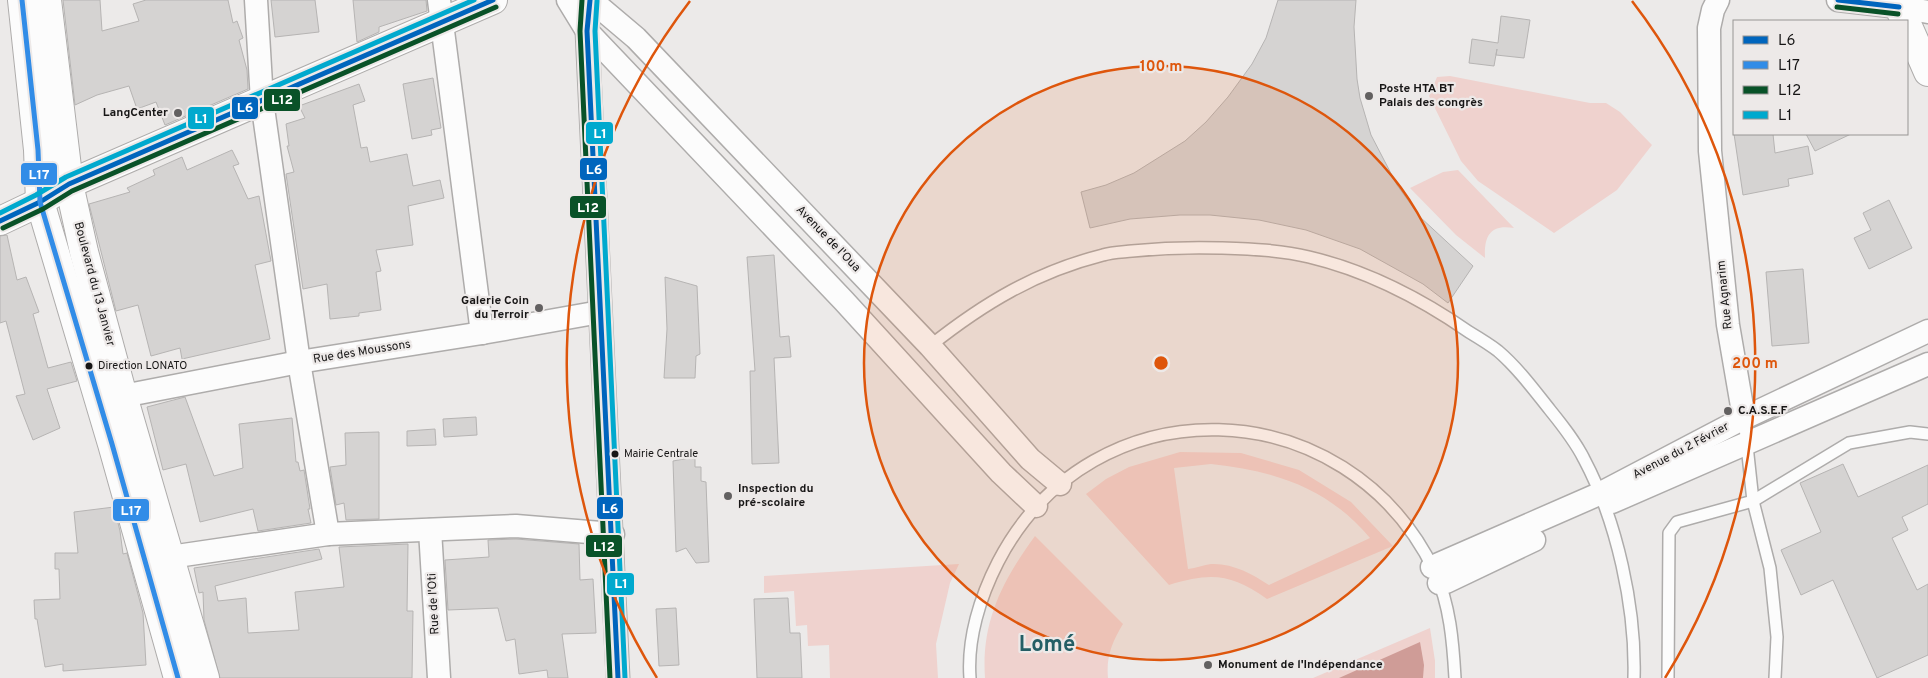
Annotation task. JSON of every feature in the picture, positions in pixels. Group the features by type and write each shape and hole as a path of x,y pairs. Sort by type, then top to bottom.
{"main road":[{"name":"Boulevard du 13 Janvier","path":"22,0 38,150 40,202 110,435 178,678"},
{"name":"Boulevard du 13 Janvier","path":"48,0 69,184 84,252 123,396 205,678"},
{"path":"0,221 40,202 69,184 262,101 440,11 484,2"},
{"path":"1908,27 1928,72"}],"street":[{"path":"256,0 262,101 299,362 328,534"},
{"path":"568,0 587,31 844,301 1002,473 1036,506"},
{"path":"591,0 587,31 618,678"},
{"name":"Avenue de l'Oua","path":"591,0 636,38 930,346 1030,459 1060,484"},
{"name":"Rue Agnarim","path":"1718,0 1713,10 1709,28 1710,151 1728,325 1744,418"},
{"path":"1838,0 1902,13 1928,12"},
{"path":"440,11 464,182 482,333"},
{"name":"Rue des Moussons","path":"123,396 299,362 600,312"},
{"name":"Avenue du 2 Février","path":"1436,575 1462,575 1602,500 1744,418 1928,332"},
{"name":"Avenue du 2 Février","path":"1602,500 1747,444 1928,364"},
{"path":"170,557 328,534 516,526 612,534"},
{"name":"Rue de l'Oti","path":"430,530 438,678"}],"lane":[{"path":"930,346 964,319 993,300 1045,274 1105,254 1179,247 1245,249 1307,256 1362,272 1405,292 1458,324 1498,352 1528,383 1568,432 1585,459 1602,500 1626,584 1632,626 1634,678"},
{"name":"Rue Agnarim","path":"1744,418 1752,501 1770,568 1777,637 1775,678"},
{"path":"970,678 969,669 974,624 988,581 1008,541 1036,506 1060,484 1101,457 1146,438 1194,429 1243,431 1290,441 1335,461 1374,490 1407,526 1436,575 1452,631 1455,678"},
{"path":"1668,678 1668,533 1677,522 1752,501 1849,444 1910,432 1928,434"}],"shaded area":[{"path":"1450,76 1590,103 1606,103 1620,112 1652,145 1617,190 1554,233 1478,181 1461,161 1429,96 1437,77"},
{"path":"1458,170 1514,228 1499,228 1490,233 1486,243 1485,258 1456,235 1410,188 1443,172"},
{"path":"1180,452 1241,453 1299,470 1351,502 1393,546 1267,599 1243,584 1221,578 1197,578 1169,585 1086,494 1106,479 1129,467","holes":["1211,464 1278,477 1318,494 1353,520 1370,538 1269,585 1249,573 1227,565 1211,564 1188,569 1174,468"]},
{"path":"1035,536 1123,624 1111,650 1108,663 1108,678 985,678 987,638 996,602 1013,569"},
{"path":"959,564 950,583 936,644 938,678 830,678 829,645 808,646 807,625 796,626 794,591 764,593 764,576"},
{"path":"1430,628 1435,661 1435,678 1313,678"},
{"path":"1420,642 1424,665 1423,678 1339,678"}],"building":[{"path":"63,0 100,0 102,31 139,21 133,4 146,0 228,0 233,23 237,21 243,38 239,40 247,70 248,89 211,105 187,112 188,115 165,125 156,102 137,109 129,86 97,95 75,105"},
{"path":"271,0 315,0 319,32 275,37"},
{"path":"353,0 426,0 427,11 379,27 379,32 357,42"},
{"path":"1278,0 1356,0 1354,27 1357,79 1360,98 1371,135 1397,185 1420,217 1473,266 1448,303 1423,284 1360,249 1306,230 1259,220 1210,215 1180,215 1130,219 1090,228 1081,192 1106,185 1134,173 1185,141 1206,122 1228,97 1252,64 1266,38"},
{"path":"1501,16 1530,20 1524,58 1496,55 1497,49 1494,66 1469,63 1472,39 1498,43"},
{"path":"433,78 441,128 431,130 432,135 412,139 403,84"},
{"path":"359,84 365,101 353,105 361,148 367,147 370,162 407,154 413,186 440,180 444,198 408,206 413,245 376,250 381,271 376,272 381,310 359,313 359,316 330,319 327,284 303,289 286,174 294,172 287,146 289,146 286,124 305,118 299,106"},
{"path":"1734,135 1773,135 1775,153 1808,146 1813,174 1788,179 1789,186 1743,195"},
{"path":"1807,135 1849,135 1815,151"},
{"path":"232,150 239,164 233,166 248,199 259,196 271,261 255,265 270,339 182,359 180,348 151,356 138,305 116,311 89,204 130,192 127,188 155,175 153,170 182,157 187,170"},
{"path":"1889,200 1912,248 1869,269 1854,238 1871,230 1863,213"},
{"path":"7,235 17,280 26,277 39,312 33,314 48,368 71,362 77,381 47,389 60,428 33,440 16,396 25,394 6,321 0,323 0,236"},
{"path":"774,255 780,337 789,336 791,357 774,358 779,463 752,464 750,371 755,371 747,257"},
{"path":"1803,269 1809,343 1772,346 1766,272"},
{"path":"665,277 697,286 700,354 696,356 695,378 664,378 667,329"},
{"path":"185,397 214,476 243,468 239,424 292,418 296,462 298,462 300,471 304,470 311,523 258,531 253,509 200,522 186,464 163,470 147,407"},
{"path":"476,417 477,435 444,437 443,419"},
{"path":"435,429 436,445 407,446 407,431"},
{"path":"379,432 379,519 346,520 344,503 336,505 330,467 346,465 345,433"},
{"path":"695,457 695,467 701,467 701,481 706,482 709,562 696,563 686,548 676,552 673,461"},
{"path":"1843,464 1858,497 1928,465 1928,504 1902,517 1908,530 1892,538 1917,590 1928,584 1928,655 1877,678 1833,580 1801,595 1781,550 1821,532 1800,483"},
{"path":"114,507 123,554 127,553 143,613 146,665 63,671 63,664 45,667 37,619 35,619 34,600 60,599 59,569 55,569 55,553 78,553 74,512"},
{"path":"516,539 579,544 580,580 593,579 596,633 562,634 568,678 548,678 547,670 519,674 515,639 506,641 498,608 448,610 445,560 489,557 488,540"},
{"path":"408,544 407,611 413,611 412,678 220,678 204,620 203,592 199,593 194,568 319,549 322,559 215,586 218,601 246,598 248,633 299,630 295,592 344,587 339,547"},
{"path":"788,598 790,633 800,633 802,678 757,678 754,599"},
{"path":"676,608 679,665 659,666 656,609"}],"transit line":[{"name":"L17","path":"22,0 38,150 40,202 112,444 178,678"},
{"name":"L1","path":"0,213 66,177 474,0"},
{"name":"L6","path":"0,221 40,202 69,184 493,0"},
{"name":"L12","path":"582,0 580,31 610,678"},
{"name":"L6","path":"590,0 587,31 618,678"},
{"name":"L6","path":"1838,0 1899,7"},
{"name":"L1","path":"597,1 595,31 625,678"},
{"name":"L12","path":"3,228 43,209 72,191 496,7"},
{"name":"L12","path":"1837,7 1898,14"}],"place":[{"name":"Poste HTA BT Palais des congrès","path":"1369,96"},
{"name":"LangCenter","path":"178,113"},
{"name":"Galerie Coin du Terroir","path":"539,308"},
{"name":"Direction LONATO","path":"89,366"},
{"name":"C.A.S.E.F","path":"1728,411"},
{"name":"Mairie Centrale","path":"615,454"},
{"name":"Inspection du pré-scolaire","path":"728,496"},
{"name":"Monument de l'Indépendance","path":"1208,665"}],"district":[{"name":"Lomé","path":"1047,645"}]}
